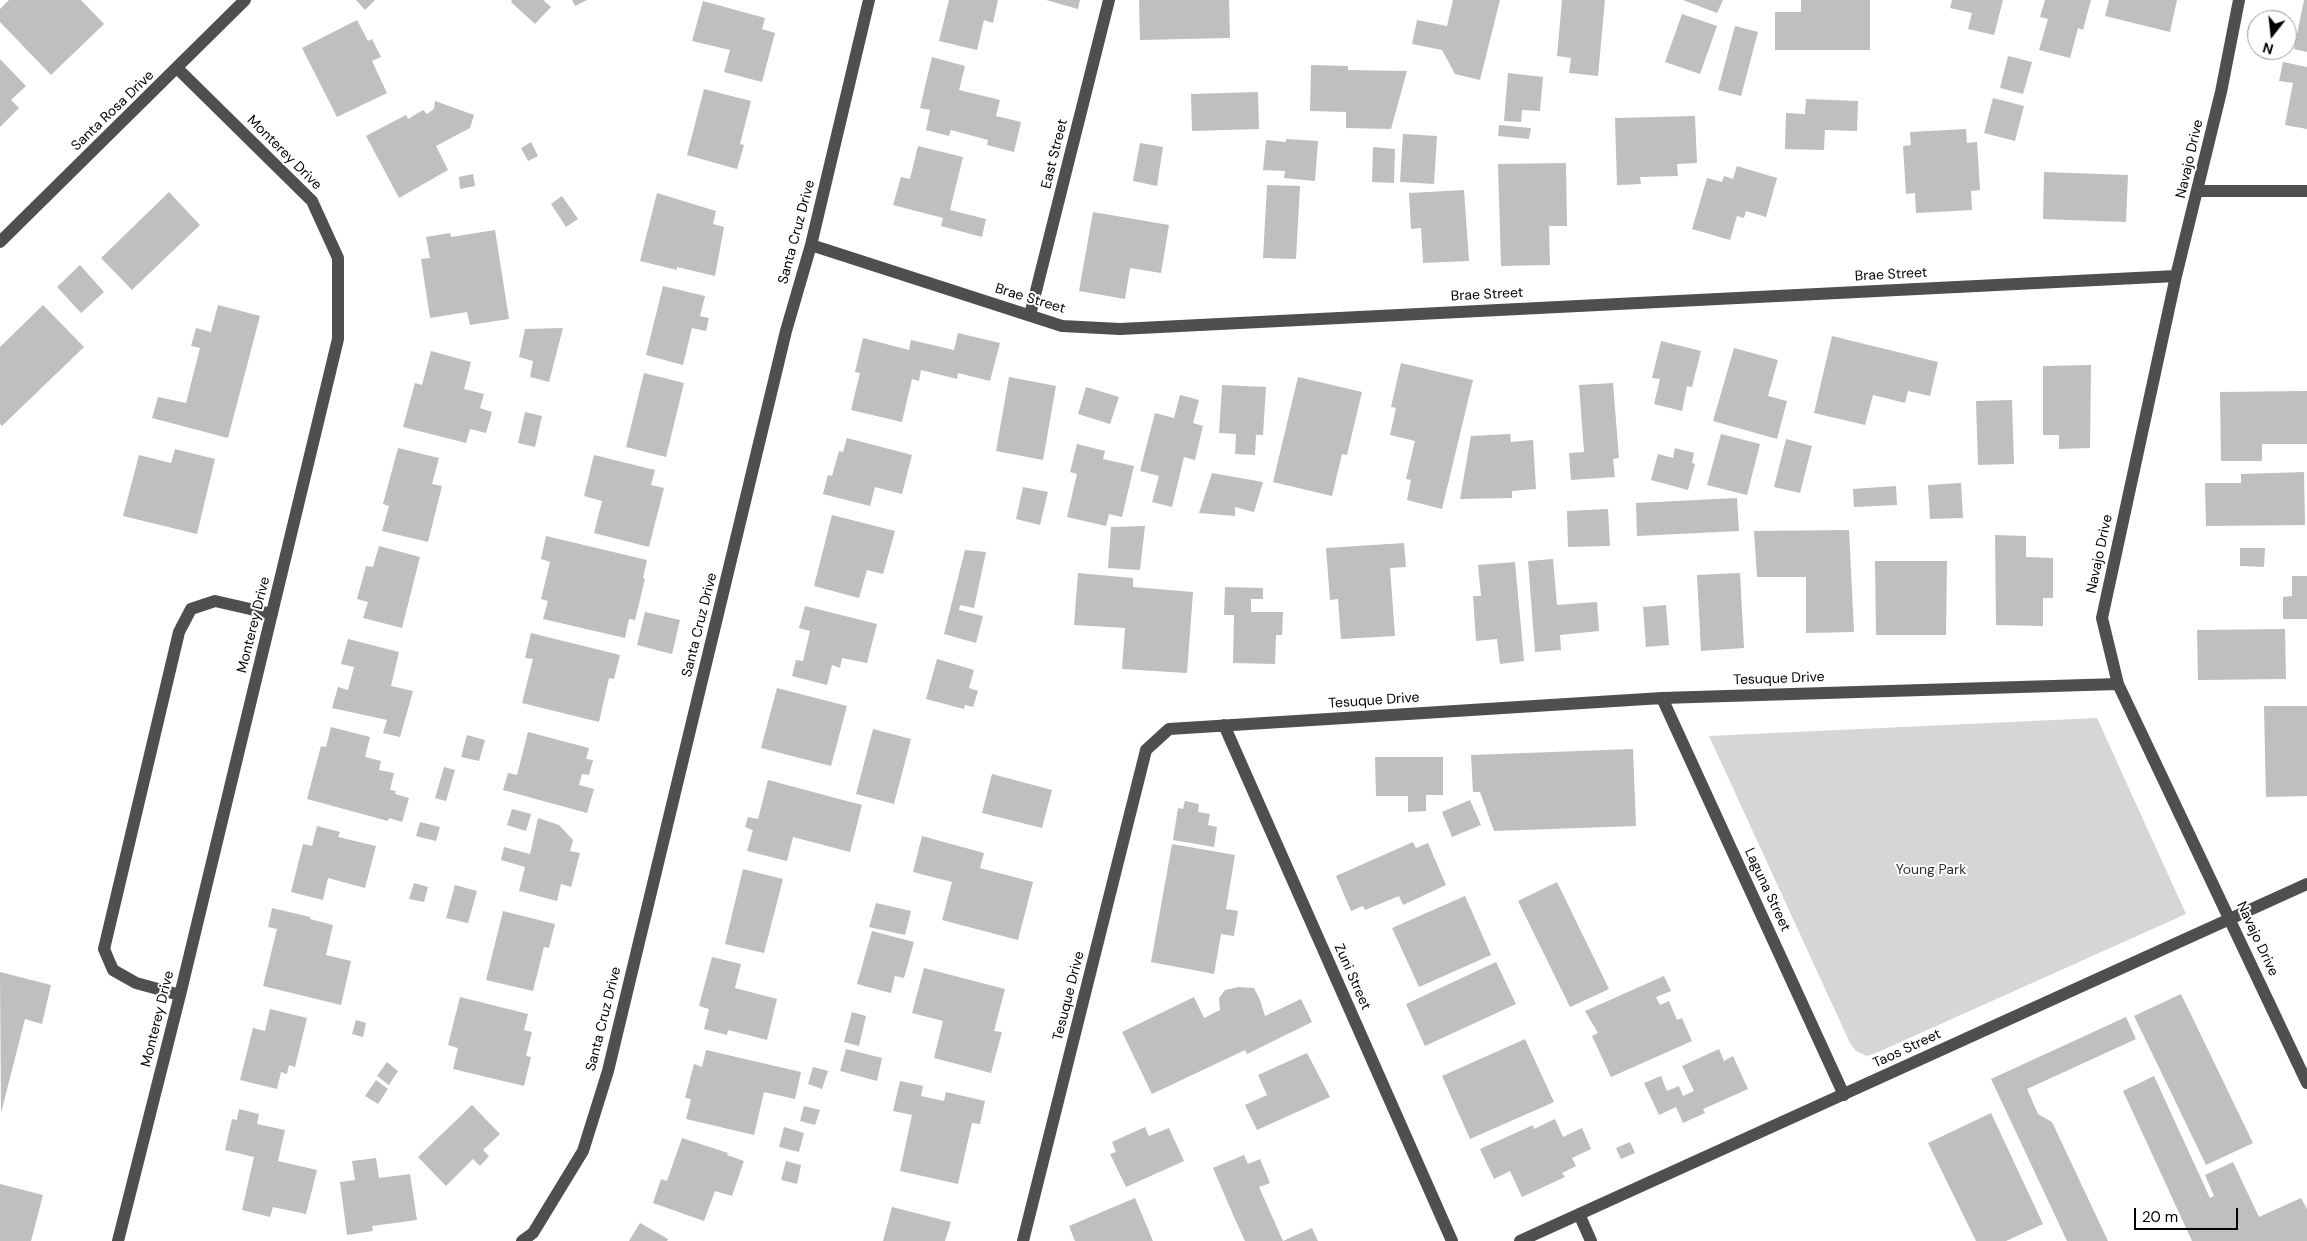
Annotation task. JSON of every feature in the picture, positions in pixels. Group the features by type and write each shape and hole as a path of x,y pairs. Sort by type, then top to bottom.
{"street":[{"name":"Santa Rosa Drive","path":"0,242 245,0"},
{"name":"Santa Cruz Drive","path":"522,1241 533,1233 583,1151 608,1071 786,331 811,245 869,0"},
{"name":"East Street","path":"1030,315 1109,0"},
{"name":"Navajo Drive","path":"2239,0 2221,92 2176,276 2102,618 2118,684 2231,918 2307,1083"},
{"name":"Monterey Drive","path":"118,1241 180,995 338,339 338,258 312,201 177,68"},
{"path":"2198,191 2307,191"},
{"name":"Brae Street","path":"811,245 1062,326 1120,329 2176,276"},
{"path":"180,995 136,983 113,970 104,949 179,632 191,609 215,601 272,614"},
{"name":"Tesuque Drive","path":"1023,1241 1146,750 1169,728 1662,698 2118,684"},
{"name":"Laguna Street","path":"1662,698 1844,1095"},
{"name":"Zuni Street","path":"1224,725 1452,1241"},
{"name":"Taos Street","path":"1520,1241 2307,884"},
{"path":"1579,1214 1591,1241"}],"green space":[{"name":"Young Park","path":"2097,718 2186,914 1876,1053 1867,1056 1856,1051 1850,1043 1709,736"}],"building":[{"path":"9,0 81,0 104,24 51,75 0,22 0,9"},
{"path":"356,0 375,0 365,10"},
{"path":"512,0 543,0 551,7 535,24 511,2"},
{"path":"572,0 587,0 575,6"},
{"path":"949,0 998,0 993,23 984,20 977,50 939,41"},
{"path":"1046,0 1080,0 1078,9"},
{"path":"1139,0 1229,0 1230,38 1140,40"},
{"path":"1453,0 1500,0 1480,80 1455,74 1442,50 1412,44 1417,20 1447,26"},
{"path":"1562,0 1605,0 1598,76 1569,73 1571,58 1557,56"},
{"path":"1683,0 1723,0 1717,13"},
{"path":"1801,0 1870,0 1870,50 1775,50 1775,12 1801,12"},
{"path":"1952,0 2003,0 1994,35 1968,29 1972,13 1950,8"},
{"path":"2045,0 2091,0 2083,30 2078,28 2070,58 2039,50 2048,19 2040,17"},
{"path":"2109,0 2177,0 2170,32 2105,16"},
{"path":"2304,0 2307,0 2307,52 2297,50 2297,34"},
{"path":"703,1 765,18 762,29 775,33 762,82 724,72 730,50 692,41"},
{"path":"1682,14 1717,26 1700,74 1665,62"},
{"path":"357,20 368,41 372,39 381,57 372,61 387,93 337,117 302,48"},
{"path":"1735,26 1758,32 1741,96 1718,90"},
{"path":"2008,56 2032,62 2023,94 2000,88"},
{"path":"932,57 965,66 959,90 1000,100 996,116 1021,122 1014,152 987,145 988,140 951,130 949,136 926,130 930,110 920,108"},
{"path":"0,59 26,86 11,100 19,108 0,127"},
{"path":"2283,62 2307,67 2307,129 2285,125 2293,83 2279,81"},
{"path":"1311,65 1348,66 1348,70 1407,71 1391,129 1346,128 1346,112 1310,111"},
{"path":"1508,73 1543,77 1540,111 1522,110 1521,122 1504,121"},
{"path":"704,89 751,101 740,144 744,145 737,169 687,155"},
{"path":"1258,92 1259,129 1192,131 1191,94"},
{"path":"1993,98 2024,106 2015,141 1984,133"},
{"path":"1806,99 1858,101 1857,131 1825,130 1824,150 1785,149 1786,113 1805,114"},
{"path":"435,101 474,115 470,128 436,146 448,170 399,198 366,136 406,115 408,119 423,110 427,114 434,109"},
{"path":"1695,116 1697,163 1677,164 1678,176 1640,177 1641,184 1617,185 1615,118"},
{"path":"1499,125 1531,128 1529,139 1498,136"},
{"path":"1966,129 1967,143 1977,142 1980,190 1971,191 1972,210 1916,213 1915,193 1906,194 1903,146 1911,145 1910,132"},
{"path":"1403,134 1437,136 1434,184 1400,182"},
{"path":"1286,139 1318,141 1315,181 1284,178 1285,171 1263,170 1266,140 1286,142"},
{"path":"531,142 538,156 528,161 521,148"},
{"path":"1140,143 1163,147 1157,186 1133,181"},
{"path":"918,146 963,157 950,210 986,219 982,237 941,226 943,218 893,205 901,177 910,179"},
{"path":"1373,147 1395,149 1394,183 1372,182"},
{"path":"1566,163 1567,226 1549,226 1550,265 1501,266 1498,164"},
{"path":"1737,166 1777,178 1766,217 1746,211 1744,218 1737,216 1730,240 1692,229 1707,178 1722,182 1724,176 1733,179"},
{"path":"2044,172 2128,175 2126,222 2043,219"},
{"path":"473,174 475,186 460,189 459,177"},
{"path":"1267,185 1300,186 1296,259 1263,258"},
{"path":"1464,190 1469,261 1423,263 1421,228 1411,229 1409,193"},
{"path":"169,192 200,225 132,290 101,258"},
{"path":"657,193 716,211 713,224 724,227 715,276 677,267 677,270 640,261"},
{"path":"562,196 578,219 566,227 551,204"},
{"path":"1093,212 1169,225 1161,273 1130,268 1125,299 1079,291"},
{"path":"495,230 509,319 470,325 467,312 430,318 421,259 430,258 426,237 450,233 451,237"},
{"path":"80,265 104,292 81,313 57,287"},
{"path":"663,286 705,296 700,316 709,318 706,331 692,328 683,365 646,355"},
{"path":"43,305 84,347 2,426 0,424 0,347"},
{"path":"218,305 260,316 228,438 152,418 158,397 186,403 200,348 191,346 196,328 211,332"},
{"path":"563,328 549,382 530,377 533,361 519,357 525,329"},
{"path":"958,333 1000,343 990,381 958,373 957,379 921,370 919,381 912,379 902,422 851,410 860,373 855,372 863,338 909,350 911,340 954,350"},
{"path":"1832,336 1938,362 1930,396 1908,391 1905,403 1873,395 1865,425 1814,413"},
{"path":"1661,341 1701,351 1692,387 1687,386 1682,411 1654,404 1660,379 1652,378"},
{"path":"1734,348 1778,360 1768,396 1787,401 1777,439 1713,421"},
{"path":"431,351 471,362 464,389 484,394 480,408 492,412 486,433 470,429 466,443 403,427 415,383 422,385"},
{"path":"1401,363 1473,380 1442,509 1407,500 1411,480 1406,479 1415,441 1390,435 1396,408 1391,407"},
{"path":"2091,365 2090,448 2059,449 2059,435 2043,435 2043,366"},
{"path":"644,373 684,383 666,457 626,447"},
{"path":"1009,377 1056,386 1043,460 996,451"},
{"path":"1298,377 1362,392 1347,455 1342,454 1332,496 1273,482"},
{"path":"1613,383 1619,458 1613,459 1615,477 1571,480 1569,453 1584,452 1579,385"},
{"path":"1222,385 1266,387 1263,435 1256,435 1255,455 1235,454 1236,434 1219,433"},
{"path":"1086,387 1119,397 1110,424 1078,414"},
{"path":"2307,391 2307,444 2262,444 2262,461 2221,461 2220,392"},
{"path":"1180,395 1199,400 1193,423 1203,426 1195,460 1184,457 1172,507 1152,502 1159,476 1140,471 1155,413 1174,418"},
{"path":"2012,400 2014,464 1978,465 1976,401"},
{"path":"525,412 542,416 535,447 518,443"},
{"path":"1510,434 1511,442 1533,440 1536,489 1512,491 1512,498 1460,499 1471,436"},
{"path":"1721,434 1760,444 1747,495 1707,485"},
{"path":"847,438 912,455 902,494 875,487 870,506 823,494 828,475 832,476 839,451 843,452"},
{"path":"1786,439 1812,446 1800,493 1774,487"},
{"path":"1077,444 1105,451 1103,459 1134,466 1122,517 1109,514 1106,526 1067,517 1077,474 1070,472"},
{"path":"398,448 439,458 432,484 442,486 428,542 382,531 389,506 383,504"},
{"path":"1675,448 1694,453 1692,463 1695,464 1688,490 1651,480 1658,454 1673,458"},
{"path":"175,449 215,459 197,534 123,516 139,455 171,463"},
{"path":"594,455 655,470 651,485 664,488 649,547 594,533 602,501 584,496"},
{"path":"2304,472 2305,525 2206,526 2205,483 2241,483 2241,474"},
{"path":"1212,473 1263,482 1254,512 1235,507 1235,516 1199,513"},
{"path":"1961,483 1963,518 1930,519 1928,485"},
{"path":"1896,486 1897,505 1854,507 1853,489"},
{"path":"1023,487 1048,492 1040,525 1016,519"},
{"path":"1737,498 1739,531 1637,536 1636,503"},
{"path":"1608,509 1610,546 1568,547 1567,511"},
{"path":"832,515 895,531 883,574 867,570 859,598 814,586"},
{"path":"1145,526 1140,570 1108,568 1111,527"},
{"path":"1849,530 1854,632 1806,633 1806,577 1757,577 1754,531"},
{"path":"1995,535 2026,536 2026,557 2053,558 2053,598 2043,598 2043,626 1996,625"},
{"path":"546,536 647,560 643,578 645,579 635,620 629,619 625,638 543,619 548,601 541,599 550,562 541,559"},
{"path":"1404,543 1406,567 1390,568 1395,636 1341,639 1338,599 1330,600 1326,548"},
{"path":"379,546 420,557 402,628 363,618 368,602 357,599 366,566 373,567"},
{"path":"2240,548 2265,548 2264,567 2240,566"},
{"path":"965,550 986,552 974,608 960,605 959,610 983,616 976,643 944,634"},
{"path":"1553,559 1557,605 1597,602 1599,631 1560,635 1561,650 1535,652 1528,561"},
{"path":"1875,561 1947,561 1946,635 1876,635"},
{"path":"1515,562 1524,661 1500,664 1497,639 1476,641 1473,596 1481,596 1478,565"},
{"path":"1078,573 1133,578 1133,587 1193,592 1187,673 1122,669 1125,628 1074,625"},
{"path":"1740,573 1744,648 1701,651 1697,575"},
{"path":"2292,576 2307,576 2307,619 2283,619 2283,597 2292,596"},
{"path":"1225,587 1263,588 1263,599 1251,599 1251,612 1283,612 1282,635 1276,635 1275,664 1233,663 1234,615 1224,615"},
{"path":"1666,605 1669,645 1646,647 1643,607"},
{"path":"805,606 877,624 867,663 842,658 840,668 832,665 827,685 792,676 796,660 803,661 810,631 799,628"},
{"path":"645,612 680,620 672,654 637,645"},
{"path":"2285,629 2286,679 2198,680 2197,630"},
{"path":"531,633 620,655 614,679 609,678 599,722 522,703 533,659 525,658"},
{"path":"348,639 399,652 391,686 413,691 400,737 383,733 387,720 332,708 338,687 348,690 354,667 341,664"},
{"path":"937,659 974,670 969,688 978,691 973,707 965,705 964,709 926,699"},
{"path":"777,688 847,706 831,766 761,748"},
{"path":"2264,706 2307,706 2307,796 2266,797"},
{"path":"331,727 370,737 365,757 381,761 379,770 394,773 390,790 396,791 395,794 409,798 402,822 389,818 388,821 307,799 321,746 326,747"},
{"path":"873,729 911,739 894,804 856,794"},
{"path":"528,732 589,748 586,759 593,760 589,775 582,774 579,785 594,789 587,813 503,790 508,773 517,775"},
{"path":"467,735 485,740 479,761 461,757"},
{"path":"1633,749 1636,826 1494,831 1480,792 1473,792 1471,755"},
{"path":"1375,757 1443,757 1443,795 1426,795 1426,811 1408,812 1408,796 1376,796"},
{"path":"444,767 455,770 446,801 435,798"},
{"path":"992,774 1052,790 1042,828 982,813"},
{"path":"768,780 862,805 850,852 793,837 787,861 747,851 753,830 745,827 748,817 758,819"},
{"path":"1470,800 1481,825 1452,837 1442,812"},
{"path":"1185,801 1199,804 1198,812 1210,814 1208,825 1217,827 1214,847 1173,840 1178,808 1183,809"},
{"path":"512,809 531,814 526,831 507,825"},
{"path":"538,818 559,825 573,840 570,851 580,853 571,887 561,884 557,901 519,891 525,867 501,860 504,847 530,854"},
{"path":"420,822 440,827 436,841 416,836"},
{"path":"317,826 340,832 338,837 376,846 365,888 328,878 323,900 291,892 303,844 312,846"},
{"path":"922,836 984,853 980,868 1033,882 1018,940 942,920 952,882 913,872"},
{"path":"1413,842 1416,848 1428,843 1446,885 1403,905 1399,896 1365,910 1363,906 1351,911 1336,876"},
{"path":"1172,844 1235,855 1226,909 1238,911 1234,936 1221,934 1214,974 1151,962"},
{"path":"743,869 783,879 764,953 725,944"},
{"path":"1557,882 1609,989 1570,1007 1518,901"},
{"path":"414,883 428,887 424,902 409,899"},
{"path":"455,885 477,891 468,923 446,918"},
{"path":"1465,896 1491,955 1419,987 1392,928"},
{"path":"876,903 911,911 905,935 869,927"},
{"path":"272,908 310,917 310,919 333,925 326,955 351,961 341,1005 263,986 277,929 268,927"},
{"path":"503,911 555,924 549,948 544,947 533,991 486,980"},
{"path":"872,931 914,942 904,978 895,976 891,993 857,984"},
{"path":"712,957 741,964 735,988 777,999 767,1040 728,1030 727,1035 704,1029 709,1009 699,1006"},
{"path":"1496,962 1516,1004 1425,1046 1406,1004"},
{"path":"924,968 1005,989 994,1031 1002,1032 991,1073 934,1058 943,1021 912,1013"},
{"path":"0,972 51,985 42,1024 25,1019 1,1113"},
{"path":"1664,976 1671,991 1656,997 1660,1005 1669,1001 1677,1020 1682,1018 1692,1041 1611,1077 1592,1036 1598,1033 1585,1011"},
{"path":"1239,987 1254,988 1265,1016 1301,999 1312,1022 1247,1054 1245,1050 1152,1094 1122,1032 1194,997 1204,1018 1220,1010 1219,998 1225,990"},
{"path":"2181,994 2253,1143 2206,1165 2134,1016"},
{"path":"460,997 528,1014 524,1030 532,1032 526,1056 531,1057 524,1086 453,1069 458,1048 448,1045"},
{"path":"270,1009 307,1018 295,1067 289,1065 287,1074 281,1072 277,1089 240,1080 253,1028 265,1031"},
{"path":"852,1012 866,1016 859,1046 844,1042"},
{"path":"2126,1017 2136,1039 2027,1089 2038,1114 2052,1122 2108,1241 2067,1241 1991,1079"},
{"path":"356,1020 366,1023 363,1037 352,1034"},
{"path":"1525,1039 1554,1102 1470,1139 1442,1076"},
{"path":"846,1049 882,1058 877,1081 840,1071"},
{"path":"1719,1049 1724,1061 1733,1056 1748,1089 1703,1109 1705,1113 1683,1123 1676,1107 1659,1115 1644,1083 1661,1076 1667,1091 1679,1086 1683,1096 1694,1091 1682,1066"},
{"path":"706,1050 801,1072 795,1099 764,1092 754,1135 686,1119 691,1099 685,1098 694,1064 702,1067"},
{"path":"1307,1053 1330,1097 1257,1130 1245,1105 1267,1095 1258,1075"},
{"path":"387,1062 398,1071 389,1085 377,1076"},
{"path":"813,1067 828,1071 822,1089 808,1084"},
{"path":"2154,1076 2210,1198 2214,1196 2205,1175 2233,1162 2259,1217 2301,1198 2307,1209 2307,1241 2192,1241 2123,1091"},
{"path":"376,1080 388,1089 378,1104 365,1096"},
{"path":"900,1081 923,1086 921,1096 944,1101 946,1092 985,1101 980,1124 972,1123 958,1184 900,1171 912,1115 893,1111"},
{"path":"472,1105 500,1134 483,1150 489,1156 480,1166 473,1159 446,1186 418,1157"},
{"path":"804,1106 820,1110 815,1125 800,1121"},
{"path":"239,1109 259,1114 257,1124 285,1130 278,1161 317,1170 306,1214 273,1207 270,1217 242,1210 254,1157 225,1150 232,1119 237,1120"},
{"path":"1991,1113 2043,1224 2006,1241 1976,1241 1928,1143"},
{"path":"1555,1119 1563,1137 1582,1128 1591,1149 1572,1158 1576,1166 1562,1173 1565,1177 1522,1197 1510,1171 1494,1179 1480,1149 1533,1125 1534,1129"},
{"path":"784,1127 804,1133 799,1152 779,1147"},
{"path":"1145,1127 1149,1136 1169,1128 1184,1161 1126,1187 1110,1154 1116,1152 1112,1142"},
{"path":"682,1138 728,1153 727,1155 744,1161 732,1196 715,1191 704,1221 653,1203 661,1179 667,1181"},
{"path":"1630,1142 1635,1153 1621,1159 1616,1148"},
{"path":"1244,1155 1248,1164 1260,1159 1270,1183 1259,1187 1283,1241 1245,1241 1234,1217 1213,1168"},
{"path":"376,1158 379,1178 410,1174 417,1220 372,1226 373,1231 347,1235 340,1182 355,1180 352,1161"},
{"path":"786,1161 801,1165 797,1184 781,1180"},
{"path":"0,1184 43,1195 31,1241 0,1241"},
{"path":"1135,1198 1153,1241 1075,1241 1069,1226"},
{"path":"892,1207 951,1222 945,1241 883,1241"},
{"path":"640,1223 668,1239 667,1241 629,1241"},
{"path":"1312,1228 1318,1241 1283,1241"}]}
